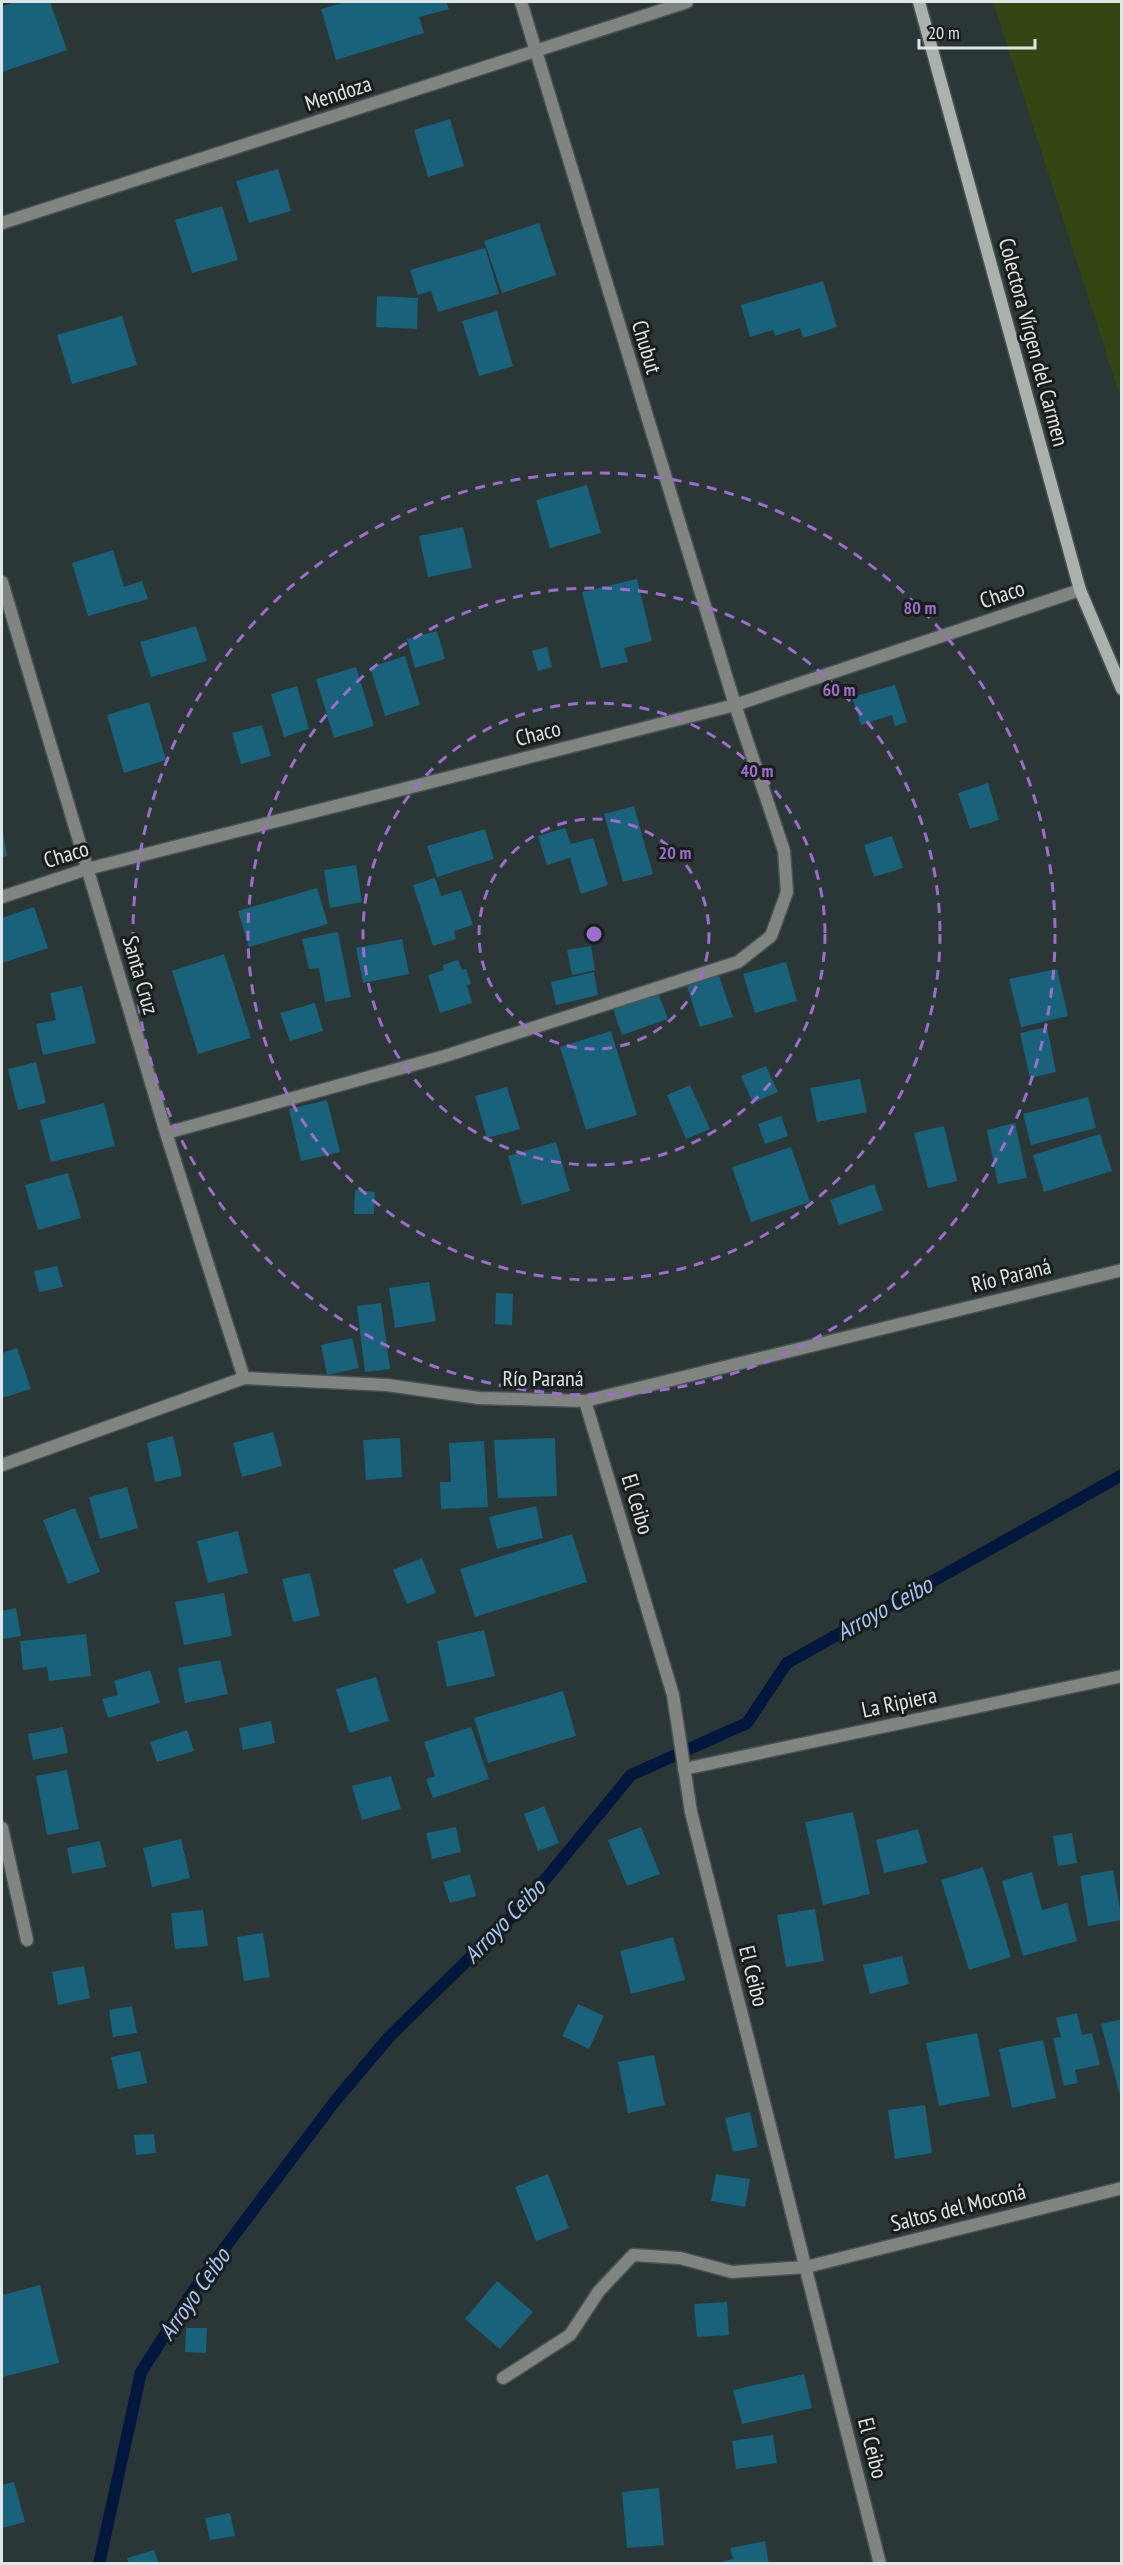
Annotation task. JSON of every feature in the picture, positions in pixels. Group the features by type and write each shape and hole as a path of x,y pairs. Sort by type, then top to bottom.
{"main road":[{"name":"Colectora Vírgen del Carmen","path":"919,2 1080,590 1122,689"}],"street":[{"name":"Chubut","path":"166,1133 444,1056 738,962 771,936 786,892 784,851 735,705 521,2"},
{"name":"Mendoza","path":"2,223 687,2"},
{"name":"Santa Cruz","path":"2,582 166,1133 244,1378"},
{"name":"Chaco","path":"2,897 87,868 735,705 1080,590"},
{"name":"Río Paraná","path":"2,1465 244,1378 387,1385 479,1398 585,1401 1122,1270"},
{"name":"El Ceibo","path":"585,1401 673,1695 691,1812 880,2564"},
{"name":"La Ripiera","path":"684,1769 1122,1676"},
{"path":"2,1828 27,1940"},
{"name":"Saltos del Moconá","path":"503,2378 570,2335 599,2291 633,2255 680,2258 732,2272 806,2267 1122,2187"}],"green space":[{"path":"993,2 1121,2 1121,399"}],"building":[{"path":"17,2 50,2 67,50 2,72 2,6"},
{"path":"346,2 446,2 449,9 419,17 424,33 336,60 321,9"},
{"path":"450,119 464,166 428,177 414,130"},
{"path":"278,169 291,211 249,223 236,181"},
{"path":"222,206 238,260 192,273 175,220"},
{"path":"539,223 556,275 502,293 484,241"},
{"path":"485,248 499,294 438,312 431,291 418,295 410,270"},
{"path":"823,281 837,327 803,338 800,328 775,336 773,330 750,337 741,305"},
{"path":"377,296 418,298 417,329 376,327"},
{"path":"497,311 513,366 479,376 462,321"},
{"path":"122,316 137,365 72,384 57,335"},
{"path":"587,485 601,533 550,548 536,500"},
{"path":"463,527 472,568 428,577 419,536"},
{"path":"113,550 124,587 142,581 148,599 88,616 72,563"},
{"path":"637,579 652,641 624,648 628,662 601,668 582,592"},
{"path":"196,626 207,661 151,677 140,642"},
{"path":"437,631 445,659 415,668 407,639"},
{"path":"547,647 552,667 538,671 532,651"},
{"path":"405,656 420,705 385,716 370,667"},
{"path":"356,667 374,726 334,738 316,679"},
{"path":"895,685 907,722 895,726 892,715 861,725 852,697"},
{"path":"297,686 309,729 284,737 271,694"},
{"path":"149,702 166,760 124,773 107,715"},
{"path":"262,725 271,756 241,764 232,733"},
{"path":"988,783 999,820 970,829 958,793"},
{"path":"634,806 653,874 623,882 604,814"},
{"path":"2,826 7,856 2,857"},
{"path":"565,828 571,844 593,838 608,885 581,894 570,858 547,865 538,836"},
{"path":"485,829 494,859 437,877 427,846"},
{"path":"892,836 903,868 874,877 864,845"},
{"path":"356,865 362,902 330,908 324,870"},
{"path":"435,878 441,896 461,890 473,925 454,931 456,939 433,946 413,885"},
{"path":"317,888 328,924 249,947 238,911"},
{"path":"34,907 48,948 2,963 2,918"},
{"path":"338,932 351,997 325,1002 319,968 309,969 302,939"},
{"path":"402,939 409,974 363,983 356,948"},
{"path":"591,946 595,970 572,975 567,950"},
{"path":"224,954 251,1038 198,1054 172,971"},
{"path":"458,960 462,970 466,969 471,984 467,985 472,1003 440,1013 428,975 444,970 443,965"},
{"path":"786,962 797,1001 755,1013 743,974"},
{"path":"1057,969 1068,1016 1021,1027 1009,979"},
{"path":"594,972 598,995 556,1005 551,982"},
{"path":"718,973 733,1017 700,1027 686,983"},
{"path":"82,986 96,1043 43,1055 36,1024 56,1020 50,993"},
{"path":"658,993 668,1019 622,1035 613,1009"},
{"path":"315,1003 323,1031 290,1041 280,1013"},
{"path":"1047,1027 1056,1072 1030,1078 1020,1033"},
{"path":"611,1031 637,1115 586,1130 560,1047"},
{"path":"36,1062 46,1103 18,1110 8,1069"},
{"path":"766,1066 778,1092 753,1103 741,1076"},
{"path":"860,1079 867,1112 817,1122 810,1088"},
{"path":"690,1085 710,1129 686,1139 667,1095"},
{"path":"507,1087 520,1129 487,1138 475,1096"},
{"path":"1088,1097 1096,1128 1031,1145 1023,1114"},
{"path":"327,1100 340,1152 301,1161 289,1109"},
{"path":"104,1103 115,1146 51,1162 40,1120"},
{"path":"781,1116 788,1136 765,1144 758,1124"},
{"path":"1015,1123 1027,1178 998,1184 987,1130"},
{"path":"944,1126 957,1181 928,1188 914,1133"},
{"path":"1100,1134 1112,1171 1044,1192 1033,1155"},
{"path":"556,1142 570,1191 522,1205 508,1156"},
{"path":"791,1147 810,1202 751,1222 732,1167"},
{"path":"68,1173 81,1218 38,1230 25,1185"},
{"path":"874,1184 883,1210 839,1225 830,1200"},
{"path":"355,1190 375,1192 374,1214 354,1214"},
{"path":"57,1266 63,1287 39,1292 34,1271"},
{"path":"429,1282 436,1321 395,1328 389,1288"},
{"path":"496,1293 513,1294 512,1325 495,1324"},
{"path":"381,1303 390,1369 365,1372 357,1306"},
{"path":"352,1338 359,1368 327,1375 321,1345"},
{"path":"17,1348 31,1389 2,1398 2,1353"},
{"path":"273,1432 282,1466 242,1477 233,1443"},
{"path":"173,1436 182,1476 155,1482 147,1443"},
{"path":"400,1438 402,1477 366,1480 363,1440"},
{"path":"555,1438 557,1496 498,1498 494,1440"},
{"path":"484,1441 488,1507 441,1509 440,1482 451,1482 449,1443"},
{"path":"127,1487 138,1528 100,1539 89,1497"},
{"path":"536,1506 543,1538 497,1549 489,1517"},
{"path":"75,1508 100,1572 68,1584 43,1520"},
{"path":"238,1531 248,1573 208,1583 197,1541"},
{"path":"572,1534 587,1582 475,1617 460,1569"},
{"path":"422,1558 436,1593 407,1604 393,1570"},
{"path":"310,1573 320,1616 293,1622 282,1579"},
{"path":"224,1593 232,1636 184,1645 175,1602"},
{"path":"16,1608 21,1636 2,1639 2,1611"},
{"path":"484,1630 495,1676 447,1687 437,1641"},
{"path":"86,1634 91,1676 49,1681 47,1667 23,1670 20,1641"},
{"path":"220,1660 228,1694 185,1703 178,1668"},
{"path":"150,1670 160,1703 108,1718 102,1699 118,1695 114,1681"},
{"path":"376,1677 389,1721 349,1733 336,1689"},
{"path":"563,1691 576,1736 488,1763 474,1718"},
{"path":"271,1721 275,1743 243,1750 239,1728"},
{"path":"63,1727 68,1753 33,1760 28,1734"},
{"path":"471,1727 489,1779 433,1798 426,1779 435,1776 424,1742"},
{"path":"187,1730 194,1751 157,1762 150,1742"},
{"path":"67,1770 79,1829 47,1835 36,1776"},
{"path":"391,1776 401,1809 362,1820 352,1786"},
{"path":"544,1806 559,1843 538,1851 524,1814"},
{"path":"853,1812 870,1894 823,1905 805,1822"},
{"path":"456,1827 461,1852 432,1859 426,1833"},
{"path":"641,1827 660,1874 627,1886 608,1840"},
{"path":"918,1829 927,1863 884,1873 876,1840"},
{"path":"1072,1833 1077,1863 1058,1866 1053,1836"},
{"path":"181,1839 190,1878 152,1887 143,1848"},
{"path":"100,1841 106,1867 72,1874 67,1848"},
{"path":"983,1867 1011,1957 969,1970 941,1880"},
{"path":"1113,1870 1122,1920 1088,1926 1080,1876"},
{"path":"1032,1872 1042,1910 1067,1903 1077,1941 1023,1956 1002,1881"},
{"path":"470,1874 476,1896 450,1903 443,1882"},
{"path":"815,1909 824,1961 786,1967 777,1915"},
{"path":"203,1910 208,1946 175,1949 171,1913"},
{"path":"263,1933 270,1977 244,1981 237,1937"},
{"path":"673,1937 685,1980 631,1994 620,1951"},
{"path":"902,1956 909,1984 870,1994 863,1965"},
{"path":"84,1966 90,1998 58,2005 52,1972"},
{"path":"578,2004 604,2016 589,2049 562,2036"},
{"path":"132,2006 137,2033 113,2037 109,2010"},
{"path":"1077,2013 1082,2035 1092,2033 1100,2065 1075,2070 1078,2083 1064,2086 1053,2038 1061,2037 1056,2018"},
{"path":"1122,2019 1122,2099 1121,2099 1101,2024"},
{"path":"977,2033 990,2096 939,2106 926,2043"},
{"path":"1043,2040 1056,2098 1012,2108 999,2049"},
{"path":"140,2051 147,2083 118,2089 111,2057"},
{"path":"654,2055 665,2105 628,2113 618,2062"},
{"path":"925,2105 932,2153 895,2159 888,2110"},
{"path":"750,2112 758,2147 733,2152 725,2118"},
{"path":"154,2134 156,2153 136,2155 134,2135"},
{"path":"548,2174 569,2228 536,2241 515,2187"},
{"path":"716,2174 750,2179 745,2207 711,2201"},
{"path":"497,2281 533,2312 500,2349 465,2319"},
{"path":"40,2285 59,2363 2,2377 2,2295"},
{"path":"727,2302 729,2335 697,2337 694,2304"},
{"path":"186,2328 207,2328 206,2353 185,2352"},
{"path":"804,2374 812,2408 742,2424 733,2390"},
{"path":"773,2435 777,2463 736,2469 732,2441"},
{"path":"14,2482 25,2522 2,2528 2,2485"},
{"path":"659,2488 664,2545 627,2548 622,2492"},
{"path":"230,2513 235,2536 210,2540 205,2518"},
{"path":"765,2541 769,2564 713,2564 733,2559 730,2548"},
{"path":"154,2550 159,2564 129,2564 127,2558"}],"waterway":[{"name":"Arroyo Ceibo","path":"99,2564 141,2372 199,2282 335,2101 390,2036 526,1903 631,1775 747,1723 787,1663 1122,1475"}]}
